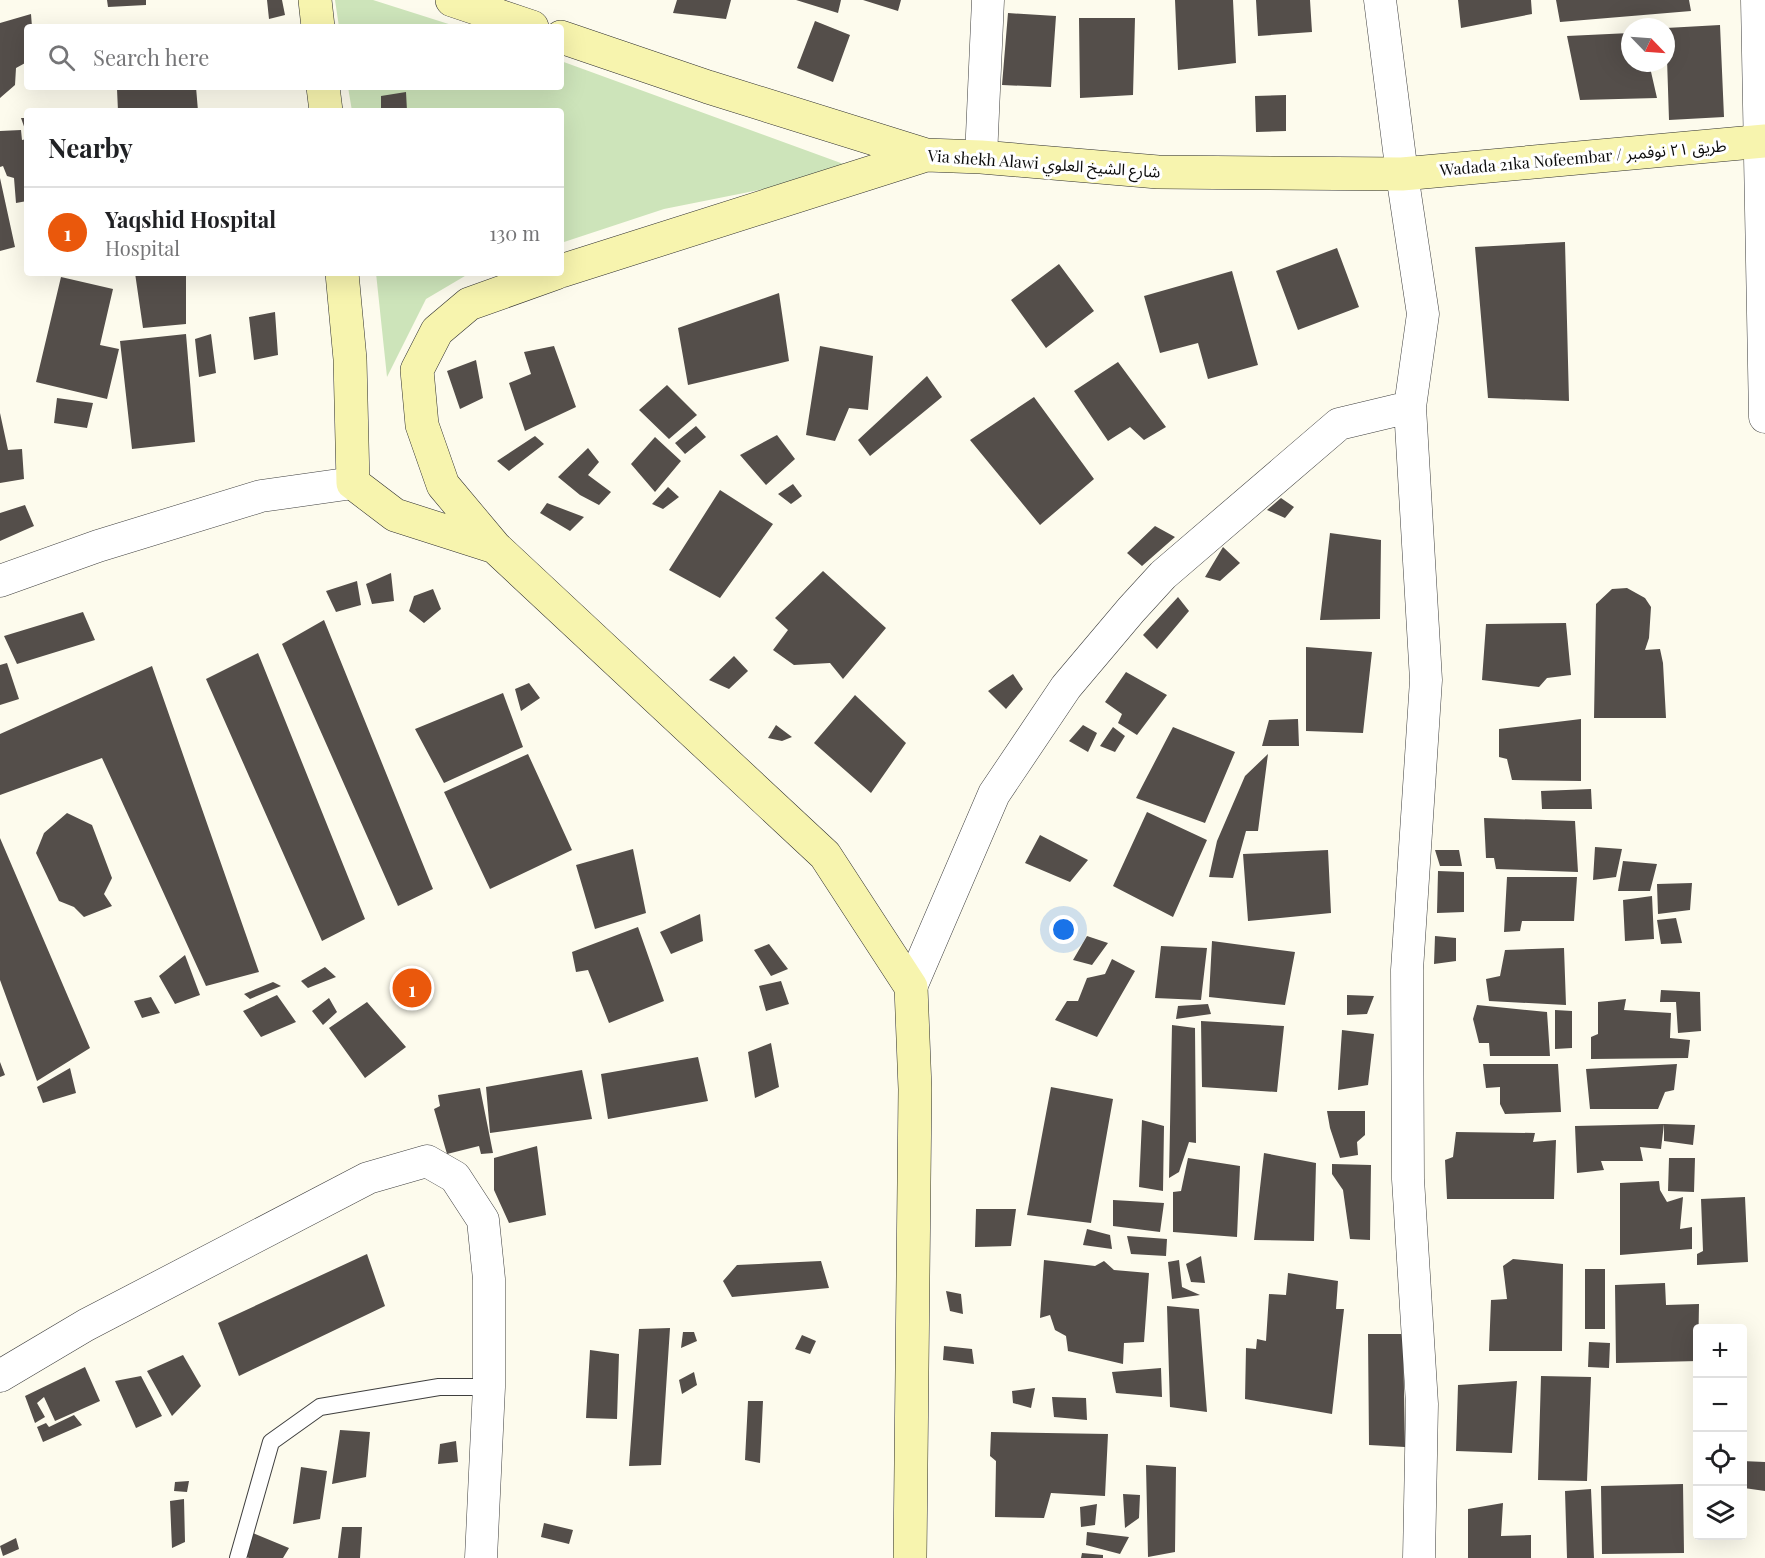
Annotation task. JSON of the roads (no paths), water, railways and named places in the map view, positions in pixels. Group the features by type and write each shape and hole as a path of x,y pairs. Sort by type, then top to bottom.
{"street":[{"path":"315,0 318,24"},
{"path":"452,0 523,24"},
{"path":"981,157 988,0"},
{"path":"1380,0 1402,174 1423,314 1410,407 1426,680 1407,970 1408,1179 1422,1404 1419,1558"},
{"path":"1757,0 1762,141 1765,417"},
{"name":"Via shekh Alawi شارع الشيخ العلوي","path":"564,38 708,87 926,155 981,157 1158,172 1402,174"},
{"path":"323,90 326,108"},
{"name":"Wadada 21ka Nofeembar / طريق ٢١ نوفمبر","path":"1402,174 1762,141"},
{"path":"564,270 926,155"},
{"path":"342,276 350,358 353,483"},
{"path":"548,276 469,304 437,331 417,370 422,425 443,485 495,547 825,855 911,987"},
{"path":"910,1558 915,1101 911,987 994,794 1066,687 1131,610 1172,567 1339,424 1410,407"},
{"path":"0,581 98,546 261,496 353,483 395,515 495,547"},
{"path":"0,1376 86,1325 368,1178 427,1161 455,1177 483,1220 489,1279 489,1387 481,1558"}],"lane":[{"path":"238,1558 270,1442 320,1407 439,1387 489,1387"}],"place":[{"name":"Yaqshid Hospital","path":"412,988"}]}
